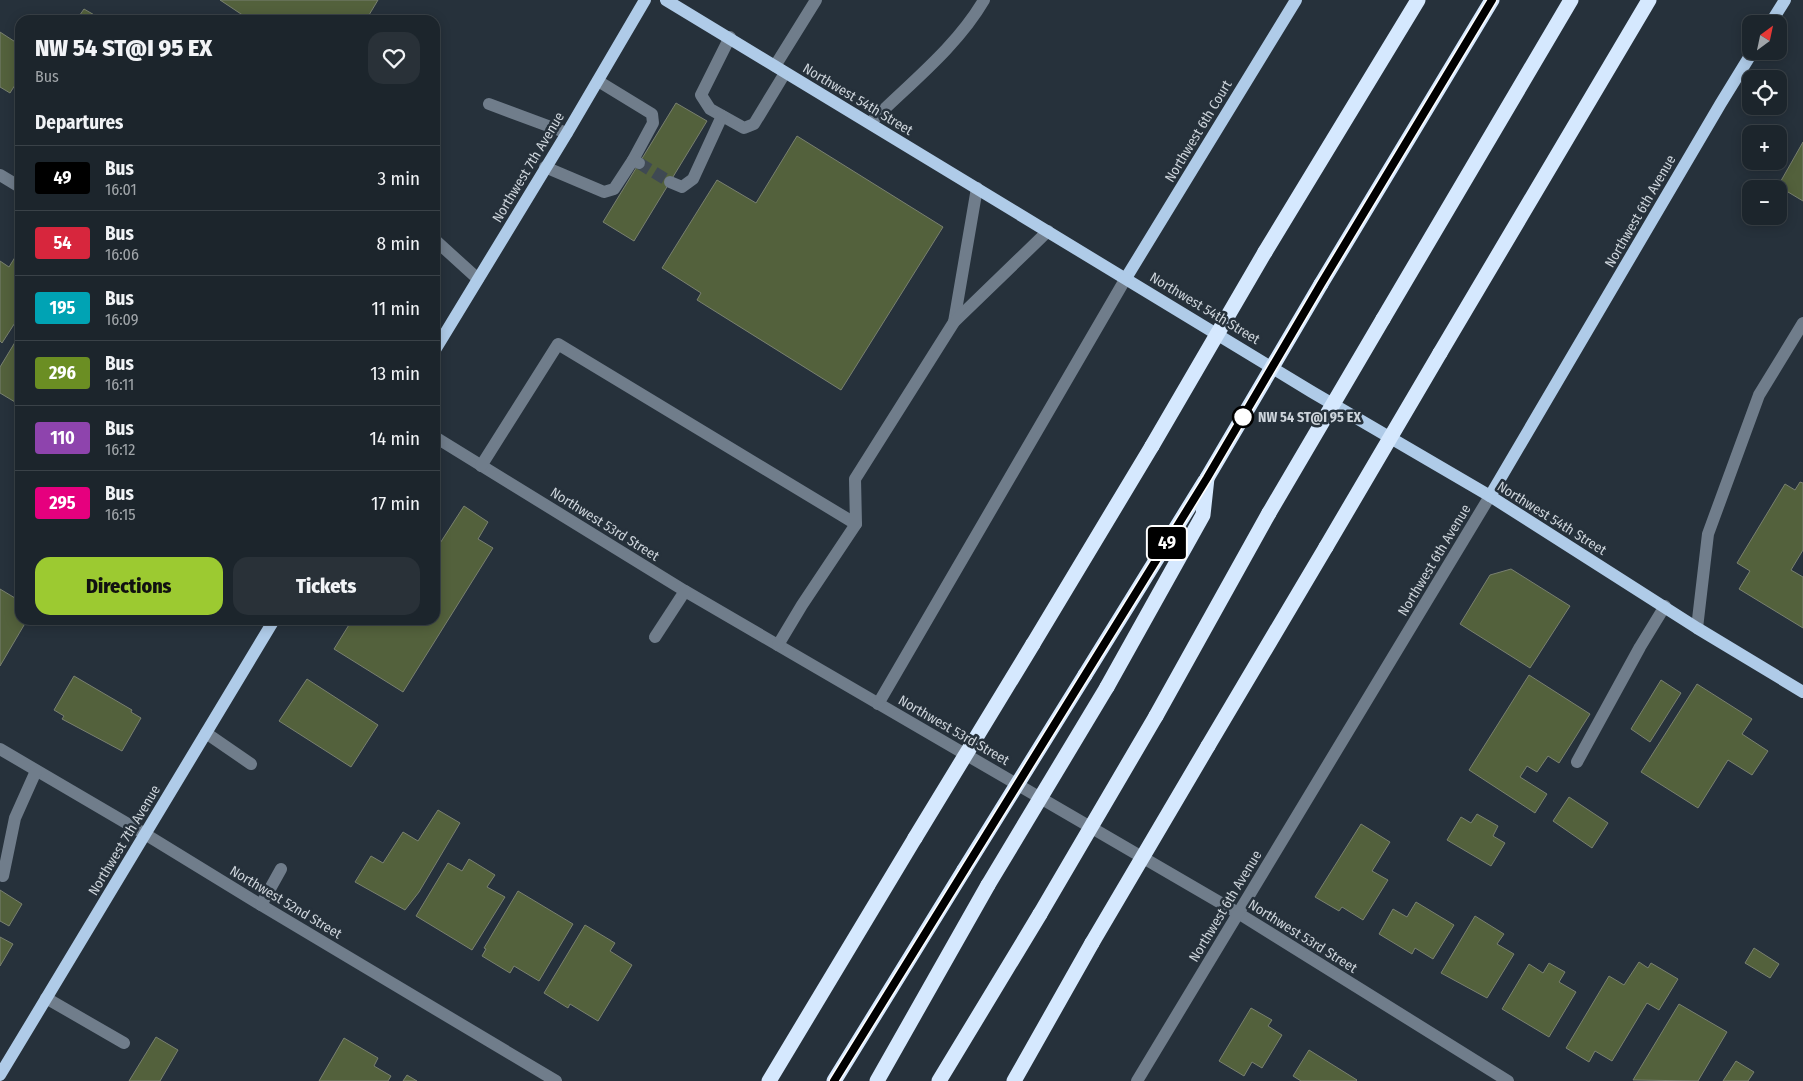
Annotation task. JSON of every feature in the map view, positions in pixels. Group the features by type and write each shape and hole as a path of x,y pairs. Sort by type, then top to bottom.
{"highway":[{"path":"770,1081 1152,446 1265,252 1418,0"},
{"path":"834,1081 1207,478 1492,0"},
{"path":"938,1081 1040,914 1156,716 1269,513 1571,0"},
{"path":"1014,1081 1092,943 1649,0"},
{"path":"878,1081 988,885 1107,687 1203,516 1207,478"}],"main road":[{"name":"Northwest 7th Avenue","path":"440,342 567,133 645,0"},
{"name":"Northwest 54th Street","path":"666,0 730,37 780,70 1312,392 1490,496 1697,628 1803,692"},
{"name":"Northwest 6th Court","path":"1126,278 1296,0"},
{"path":"1776,15 1785,0"},
{"name":"Northwest 6th Avenue","path":"1490,496 1747,60"},
{"name":"Northwest 7th Avenue","path":"0,1075 271,625"}],"street":[{"path":"730,37 701,95 710,109 744,128 754,124 816,0"},
{"path":"870,123 944,51 976,14 984,0"},
{"path":"545,167 604,192 614,189 636,162 653,123 652,114 598,81"},
{"path":"489,104 567,133"},
{"path":"670,182 682,187 693,179 722,116"},
{"path":"0,175 15,184"},
{"path":"954,322 977,188"},
{"path":"778,645 802,605 856,524 855,479 954,322 1048,231"},
{"path":"440,245 478,279"},
{"path":"878,704 1126,278"},
{"path":"1697,628 1708,534 1759,395 1803,323"},
{"path":"481,466 558,344 856,524"},
{"name":"Northwest 53rd Street","path":"440,440 685,591 1238,913 1508,1081"},
{"name":"Northwest 6th Avenue","path":"1137,1081 1490,496"},
{"path":"655,637 685,591"},
{"path":"1578,762 1664,606"},
{"path":"206,733 251,764"},
{"name":"Northwest 52nd Street","path":"0,749 556,1081"},
{"path":"2,876 15,818 36,770"},
{"path":"261,905 281,869"},
{"path":"46,998 124,1044"}],"building":[{"path":"220,0 378,0 369,15 242,15"},
{"path":"84,9 94,15 80,15"},
{"path":"0,32 15,42 15,85 10,93 0,87"},
{"path":"676,103 707,121 634,241 603,222"},
{"path":"797,136 943,227 841,390 697,300 701,293 662,268 717,180 756,203"},
{"path":"1803,142 1803,201 1787,191 1787,180 1781,180"},
{"path":"15,257 15,323 2,343 0,341 0,261 9,267"},
{"path":"15,342 15,402 0,393 0,367"},
{"path":"1800,482 1803,483 1803,550 1791,570 1803,577 1803,628 1739,589 1750,571 1737,563 1785,484 1795,490"},
{"path":"464,506 488,522 478,539 493,548 403,692 334,649 349,625 440,625 440,543"},
{"path":"1511,569 1570,606 1530,668 1460,624 1490,575"},
{"path":"0,589 15,598 15,625 24,625 0,666"},
{"path":"1529,675 1590,714 1559,763 1548,756 1537,772 1527,766 1520,777 1547,794 1535,813 1469,770"},
{"path":"74,676 132,710 131,712 141,718 122,751 62,719 64,716 54,710"},
{"path":"307,679 378,725 351,767 279,721"},
{"path":"1661,680 1681,693 1650,742 1631,729"},
{"path":"1697,684 1752,719 1742,734 1768,751 1752,775 1728,760 1698,808 1641,772"},
{"path":"1569,797 1608,823 1592,848 1553,821"},
{"path":"438,810 460,823 419,892 405,910 355,882 371,856 383,863 403,832 418,841"},
{"path":"1477,814 1498,826 1493,836 1505,843 1491,866 1447,840 1461,817 1471,823"},
{"path":"1361,824 1390,842 1372,871 1388,880 1363,920 1342,907 1339,911 1315,897"},
{"path":"469,859 495,875 487,887 505,897 472,950 416,916 448,863 462,871"},
{"path":"0,890 22,904 9,926 0,921"},
{"path":"518,891 573,924 539,981 514,966 510,973 482,956 486,949 484,948"},
{"path":"1416,902 1454,925 1433,959 1415,948 1412,954 1379,934 1393,909 1407,917"},
{"path":"1475,916 1504,934 1497,944 1514,954 1487,998 1441,973"},
{"path":"585,925 615,943 610,951 632,965 598,1021 570,1004 568,1008 544,993"},
{"path":"0,937 13,944 0,966"},
{"path":"1754,948 1779,964 1770,978 1745,963"},
{"path":"1639,962 1648,968 1651,963 1678,979 1659,1010 1647,1003 1612,1061 1595,1051 1589,1062 1566,1048 1609,976 1624,985"},
{"path":"1549,963 1565,972 1559,982 1576,992 1549,1037 1502,1009 1529,964 1543,973"},
{"path":"1679,1004 1727,1032 1698,1081 1633,1080"},
{"path":"1251,1008 1272,1020 1268,1026 1282,1035 1262,1068 1252,1062 1244,1076 1219,1061"},
{"path":"156,1037 178,1050 160,1081 129,1081"},
{"path":"344,1038 378,1058 374,1066 391,1076 388,1081 319,1081"},
{"path":"1309,1050 1357,1080 1301,1081 1293,1076"},
{"path":"1736,1061 1754,1072 1748,1081 1723,1081"},
{"path":"407,1075 417,1081 403,1081"}],"tunnel":[{"path":"639,163 670,182"}],"bus line":[{"name":"49","path":"834,1081 1207,478 1492,0"}],"place":[{"name":"NW 54 ST@I 95 EX","path":"1243,417"}]}
